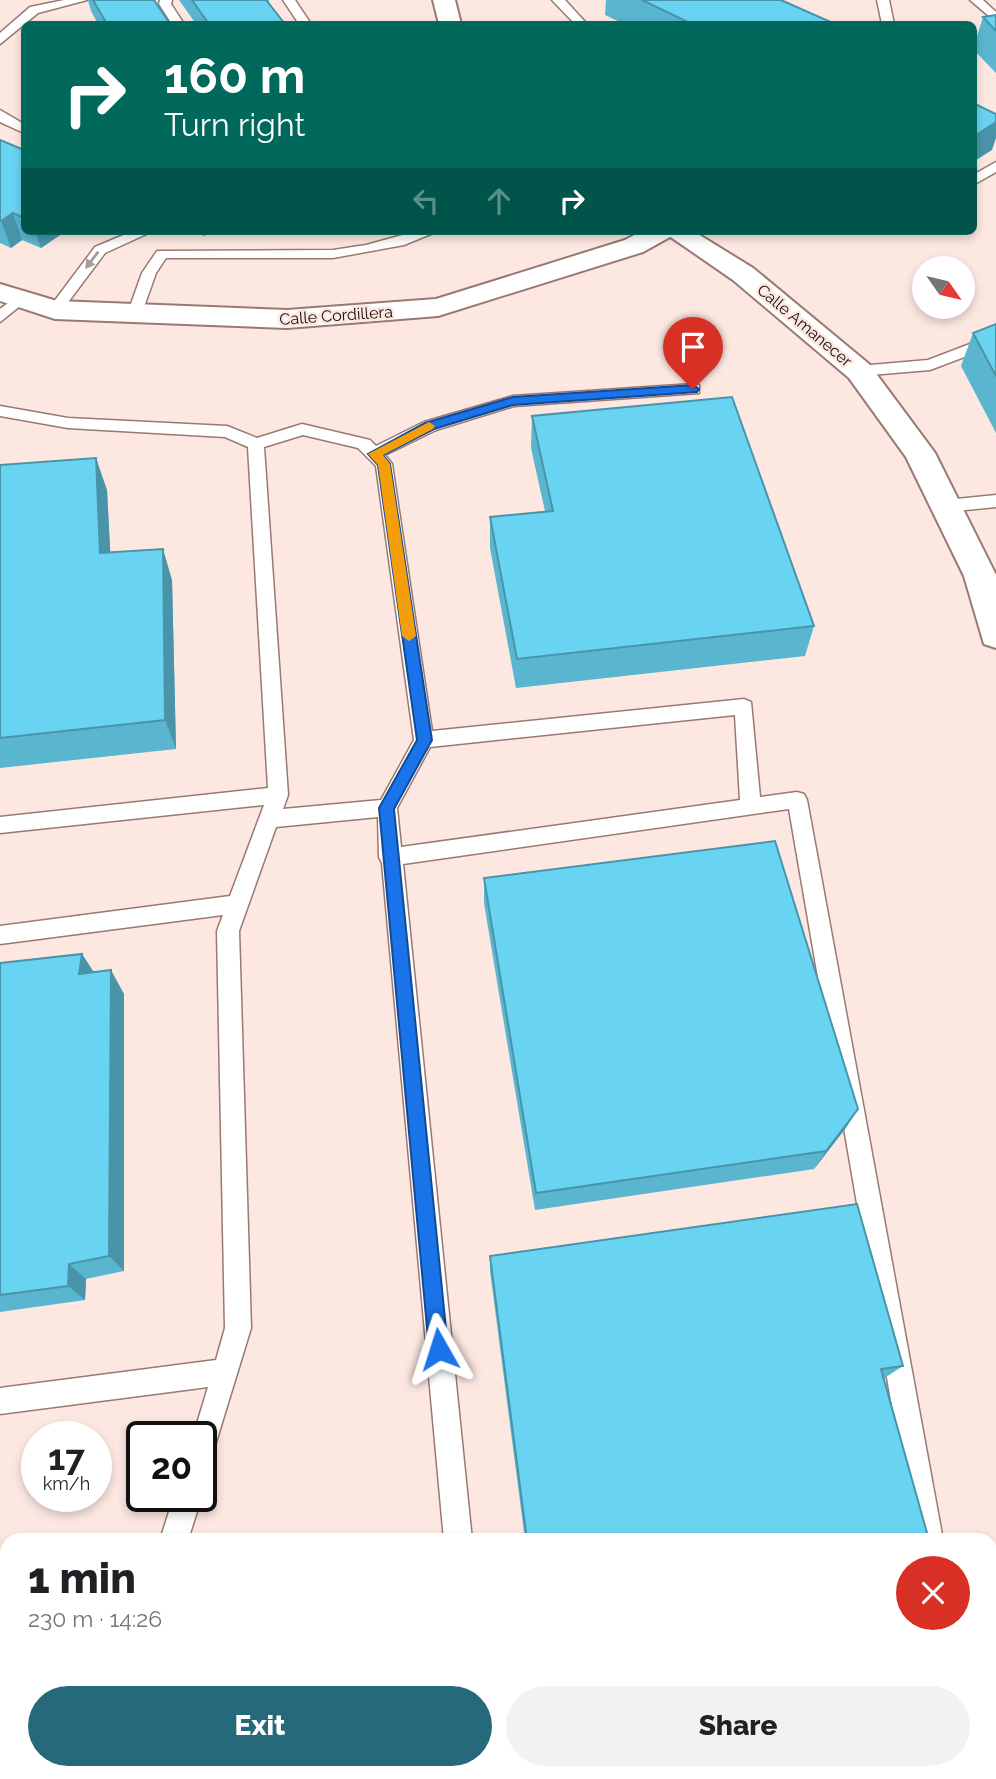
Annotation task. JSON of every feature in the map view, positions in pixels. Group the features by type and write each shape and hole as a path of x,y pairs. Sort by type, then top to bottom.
{"street":[{"path":"444,0 449,21"},
{"name":"Calle Cordillera","path":"7,303 55,310 135,315 287,319 438,307 634,246 654,235"},
{"name":"Calle Amanecer","path":"681,235 743,274 859,371 920,453 980,576 996,635"}],"lane":[{"path":"0,40 33,5 80,0"},
{"path":"166,0 165,4 176,21"},
{"path":"289,0 303,21"},
{"path":"558,0 578,21"},
{"path":"883,0 887,21"},
{"path":"976,0 996,18"},
{"path":"0,114 21,128"},
{"path":"0,136 21,128"},
{"path":"977,178 996,166"},
{"path":"55,310 100,250 136,235"},
{"path":"154,235 162,254"},
{"path":"162,254 330,254 399,245 422,235"},
{"path":"135,315 149,273 162,254"},
{"path":"859,371 930,365 996,339"},
{"path":"374,454 430,426 513,401 693,389"},
{"path":"0,411 68,423 227,432 256,444 302,429 363,444 384,464 425,740 387,808 389,858 457,1533"},
{"path":"210,1421 238,1328 228,931 278,795 256,444"},
{"path":"946,506 996,500"},
{"path":"425,740 744,707 751,806"},
{"path":"0,825 278,795"},
{"path":"389,858 797,800 922,1487 928,1533"},
{"path":"271,819 387,808"},
{"path":"0,935 238,904"},
{"path":"0,1401 224,1372"},
{"path":"176,1533 183,1512"}],"building":[{"path":"93,0 154,0 168,21 105,21"},
{"path":"192,0 266,0 283,21 207,21"},
{"path":"642,0 781,0 828,21 686,21"},
{"path":"996,15 996,31 983,17"},
{"path":"977,105 996,114 996,122 977,134"},
{"path":"0,140 21,149 21,217 13,213 0,221"},
{"path":"996,324 996,376 973,333"},
{"path":"732,397 814,626 517,659 490,517 553,511 532,416"},
{"path":"96,458 100,553 163,549 165,720 0,738 0,465"},
{"path":"775,841 858,1109 826,1151 536,1193 484,878"},
{"path":"82,954 79,974 111,970 109,1256 69,1264 68,1286 0,1295 0,963"},
{"path":"857,1204 903,1366 881,1369 927,1533 526,1533 490,1256"}],"slow traffic":[{"path":"409,636 384,464 374,454 429,426"}],"route":[{"path":"439,1349 389,858 387,808 425,740 384,464 374,454 430,426 513,401 693,389"}]}
